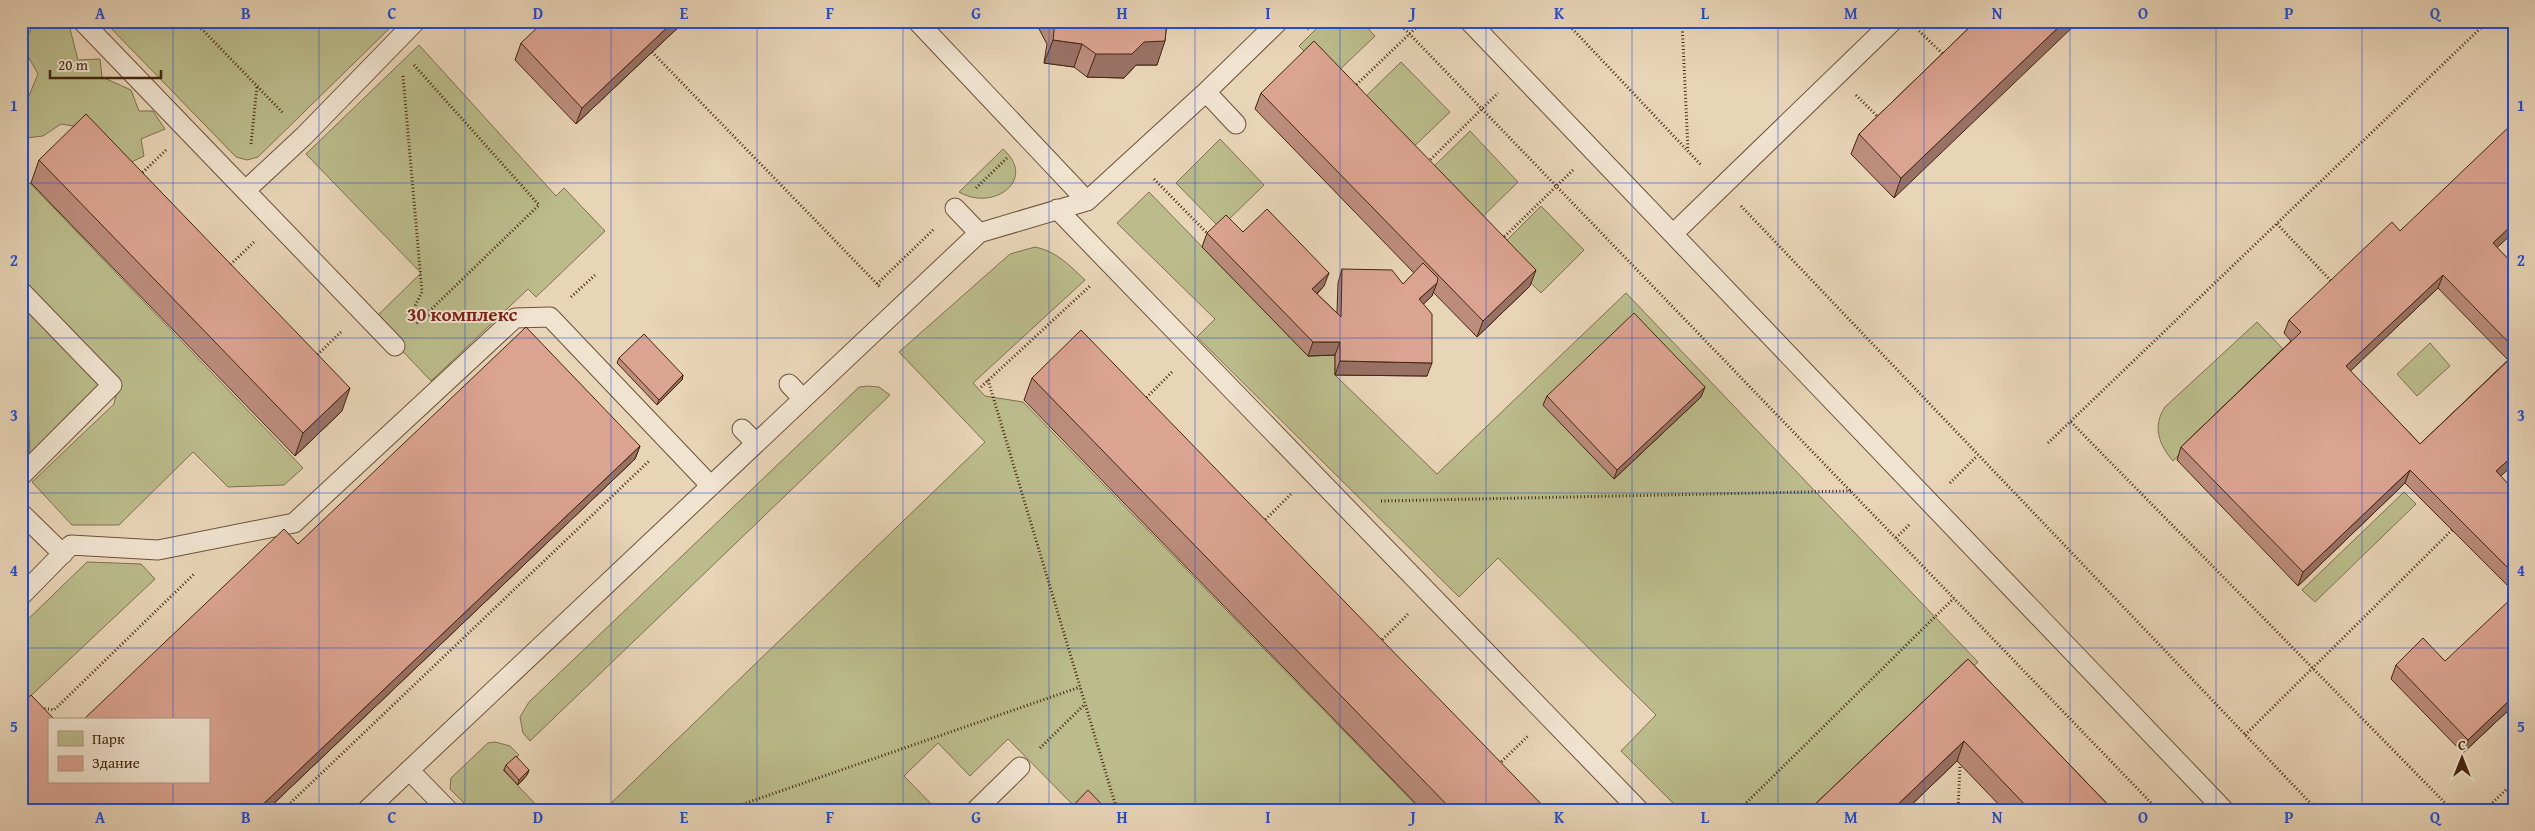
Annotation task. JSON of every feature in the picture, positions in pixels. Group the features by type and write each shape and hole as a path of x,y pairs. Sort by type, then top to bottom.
{"lane":[{"path":"82,21 396,346"},
{"path":"246,190 400,44 416,21"},
{"path":"917,21 1087,201"},
{"path":"367,810 978,233 1087,201 1206,92 1279,21"},
{"path":"1469,21 1674,233 2224,810"},
{"path":"1674,233 1893,21"},
{"path":"1206,92 1236,124"},
{"path":"955,208 978,233"},
{"path":"1057,209 1111,267 1639,810"},
{"path":"21,290 112,386 23,474"},
{"path":"21,596 71,545 158,550 294,524 515,318 550,317 711,486"},
{"path":"788,384 803,398"},
{"path":"742,429 756,443"},
{"path":"21,513 63,554"},
{"path":"976,810 1020,767"},
{"path":"409,770 448,810"}],"path":[{"path":"21,29 29,21"},
{"path":"194,21 304,136"},
{"path":"1397,21 2158,810"},
{"path":"1352,89 1423,21"},
{"path":"1565,21 2317,810"},
{"path":"1682,21 1688,150"},
{"path":"2048,443 2488,21"},
{"path":"1916,28 1949,60"},
{"path":"396,346 539,205 400,44"},
{"path":"396,346 422,292 400,44"},
{"path":"652,52 882,289"},
{"path":"1426,165 1518,72"},
{"path":"1837,76 1884,123"},
{"path":"246,190 257,86"},
{"path":"133,181 187,130"},
{"path":"876,284 1027,138"},
{"path":"1500,241 1593,149"},
{"path":"1153,178 1208,234"},
{"path":"221,273 275,221"},
{"path":"2277,224 2335,285"},
{"path":"981,387 1111,267"},
{"path":"309,363 362,312"},
{"path":"21,349 23,474"},
{"path":"1138,405 1193,351"},
{"path":"988,380 1117,810"},
{"path":"2071,422 2452,810"},
{"path":"283,810 670,442"},
{"path":"1950,484 1978,456"},
{"path":"1257,528 1312,474"},
{"path":"1340,502 1850,490"},
{"path":"2245,735 2452,530"},
{"path":"35,707 54,710 201,567"},
{"path":"1374,648 1429,594"},
{"path":"1739,810 1954,598"},
{"path":"726,810 1080,687"},
{"path":"1020,767 1085,704"},
{"path":"1492,770 1548,716"},
{"path":"1958,810 1960,765"},
{"path":"2484,810 2514,782"},
{"path":"1371,810 1387,810"}],"green space":[{"path":"31,21 68,21 78,60 100,59 102,77 131,90 139,111 153,111 165,129 141,139 144,156 123,166 79,127 61,124 43,136 26,138 28,98 38,74 23,47 33,24"},
{"path":"104,21 397,21 258,157 247,160 236,157"},
{"path":"1324,21 1361,21 1375,36 1331,78 1299,46"},
{"path":"419,45 556,196 564,188 605,231 536,297 528,289 431,381 373,320 421,273 306,154"},
{"path":"1401,62 1450,112 1405,155 1357,105"},
{"path":"1470,131 1518,182 1474,225 1425,175"},
{"path":"1220,139 1264,185 1220,228 1176,183"},
{"path":"1003,149 1013,161 1016,172 1013,182 1007,190 985,198 972,197 959,192"},
{"path":"30,183 303,468 284,485 228,487 193,452 119,525 72,525 32,482 114,404 119,381 21,281 21,184"},
{"path":"1149,192 1308,356 1335,355 1335,375 1437,474 1626,293 1978,662 1824,810 1680,810 1621,751 1656,715 1498,558 1459,597 1197,337 1215,319 1117,223"},
{"path":"1541,206 1584,250 1541,293 1497,250"},
{"path":"1035,247 1056,255 1085,280 973,383 985,396 1023,402 1421,810 1078,810 1008,739 970,776 938,743 904,776 937,810 604,810 985,442 899,352 1010,254"},
{"path":"25,305 103,387 30,457"},
{"path":"2257,322 2286,352 2173,461 2164,448 2159,435 2159,421 2165,407"},
{"path":"2430,343 2450,366 2417,396 2397,374"},
{"path":"859,387 879,387 890,395 530,741 523,733 520,717 529,702"},
{"path":"2404,492 2416,504 2315,602 2302,590"},
{"path":"87,562 141,564 155,579 21,705 21,626"},
{"path":"495,742 510,746 519,755 503,770 541,810 471,810 450,789 451,778 488,743"}],"building":[{"path":"544,21 674,21 582,108 521,43"},
{"path":"1055,21 1167,21 1165,41 1144,42 1132,54 1096,54 1082,44 1053,40"},
{"path":"1976,21 2065,21 1901,178 1859,134"},
{"path":"1314,41 1536,270 1483,321 1261,93"},
{"path":"86,114 350,388 303,433 39,160"},
{"path":"2514,122 2514,223 2493,243 2514,265 2514,348 2443,275 2346,366 2420,444 2514,355 2514,455 2496,471 2514,490 2514,574 2410,470 2303,572 2181,447 2301,332 2289,320 2392,222 2400,231"},
{"path":"1267,209 1329,273 1312,289 1341,317 1342,269 1392,270 1403,284 1423,263 1438,278 1437,283 1419,299 1432,314 1432,363 1340,361 1340,342 1313,342 1207,233 1226,215 1243,232"},
{"path":"1634,313 1705,387 1617,470 1547,396"},
{"path":"526,327 640,446 257,810 28,810 21,802 21,704 31,695 53,718 48,718 48,784 210,784 210,718 85,718 284,529 298,544"},
{"path":"1081,330 1547,810 1452,810 1032,378"},
{"path":"644,334 683,375 659,400 619,358"},
{"path":"2514,596 2514,696 2468,740 2396,665 2423,638 2445,661"},
{"path":"1968,659 2113,810 2030,810 1964,741 1892,810 1809,810"},
{"path":"516,756 529,770 519,780 506,765"},
{"path":"1088,790 1107,810 1069,810"}],"district":[{"name":"30 комплекс","path":"462,314"}]}
